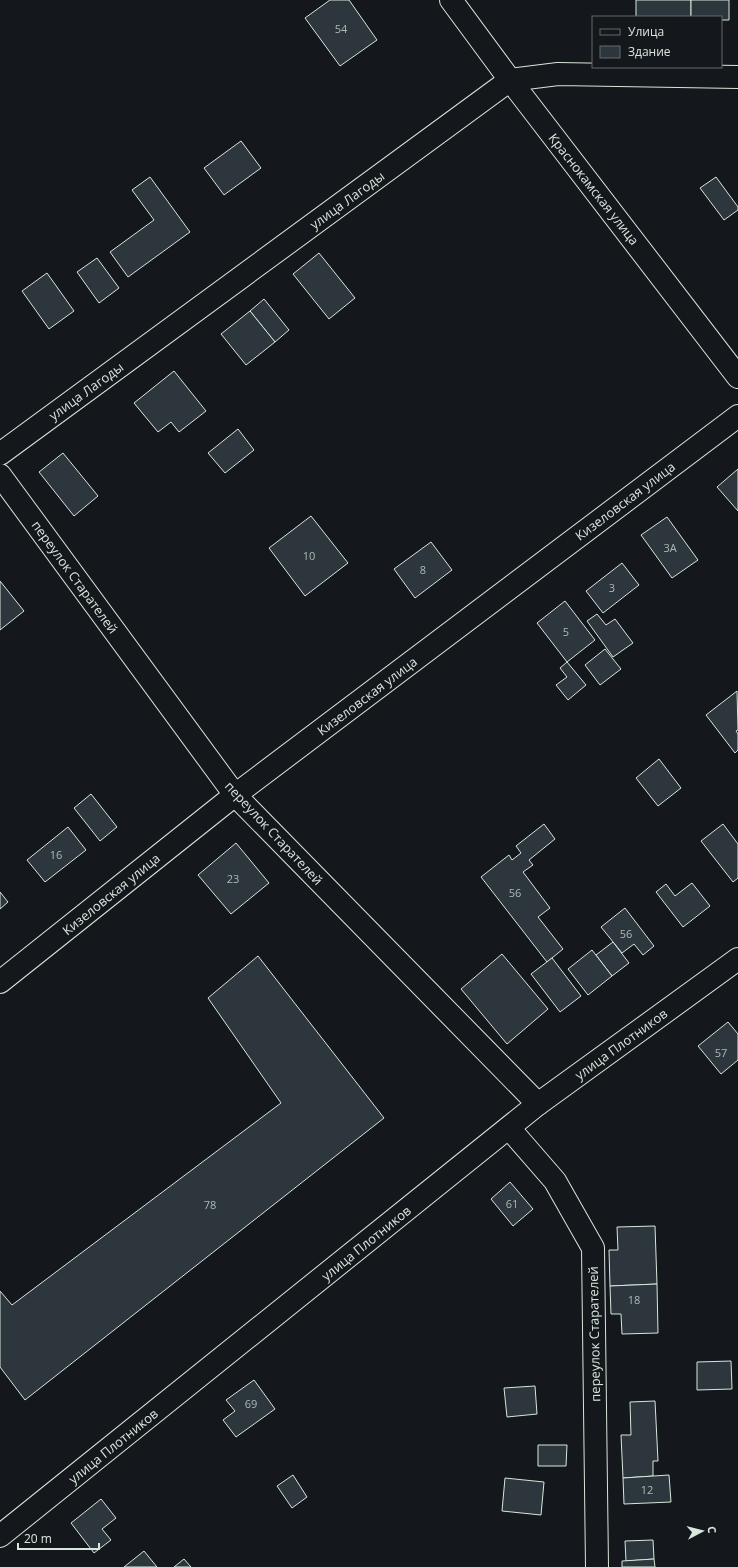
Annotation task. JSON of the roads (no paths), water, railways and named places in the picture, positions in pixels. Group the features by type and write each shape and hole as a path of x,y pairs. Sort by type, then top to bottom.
{"street":[{"name":"Краснокамская улица","path":"451,0 510,80 738,377"},
{"name":"улица Лагоды","path":"0,454 510,80 558,74 738,77"},
{"name":"Кизеловская улица","path":"0,982 235,796 738,416"},
{"name":"переулок Старателей","path":"0,475 235,796 538,1104"},
{"name":"улица Плотников","path":"0,1536 538,1104 738,959"},
{"name":"переулок Старателей","path":"509,1128 555,1181 593,1248 597,1567"}]}
